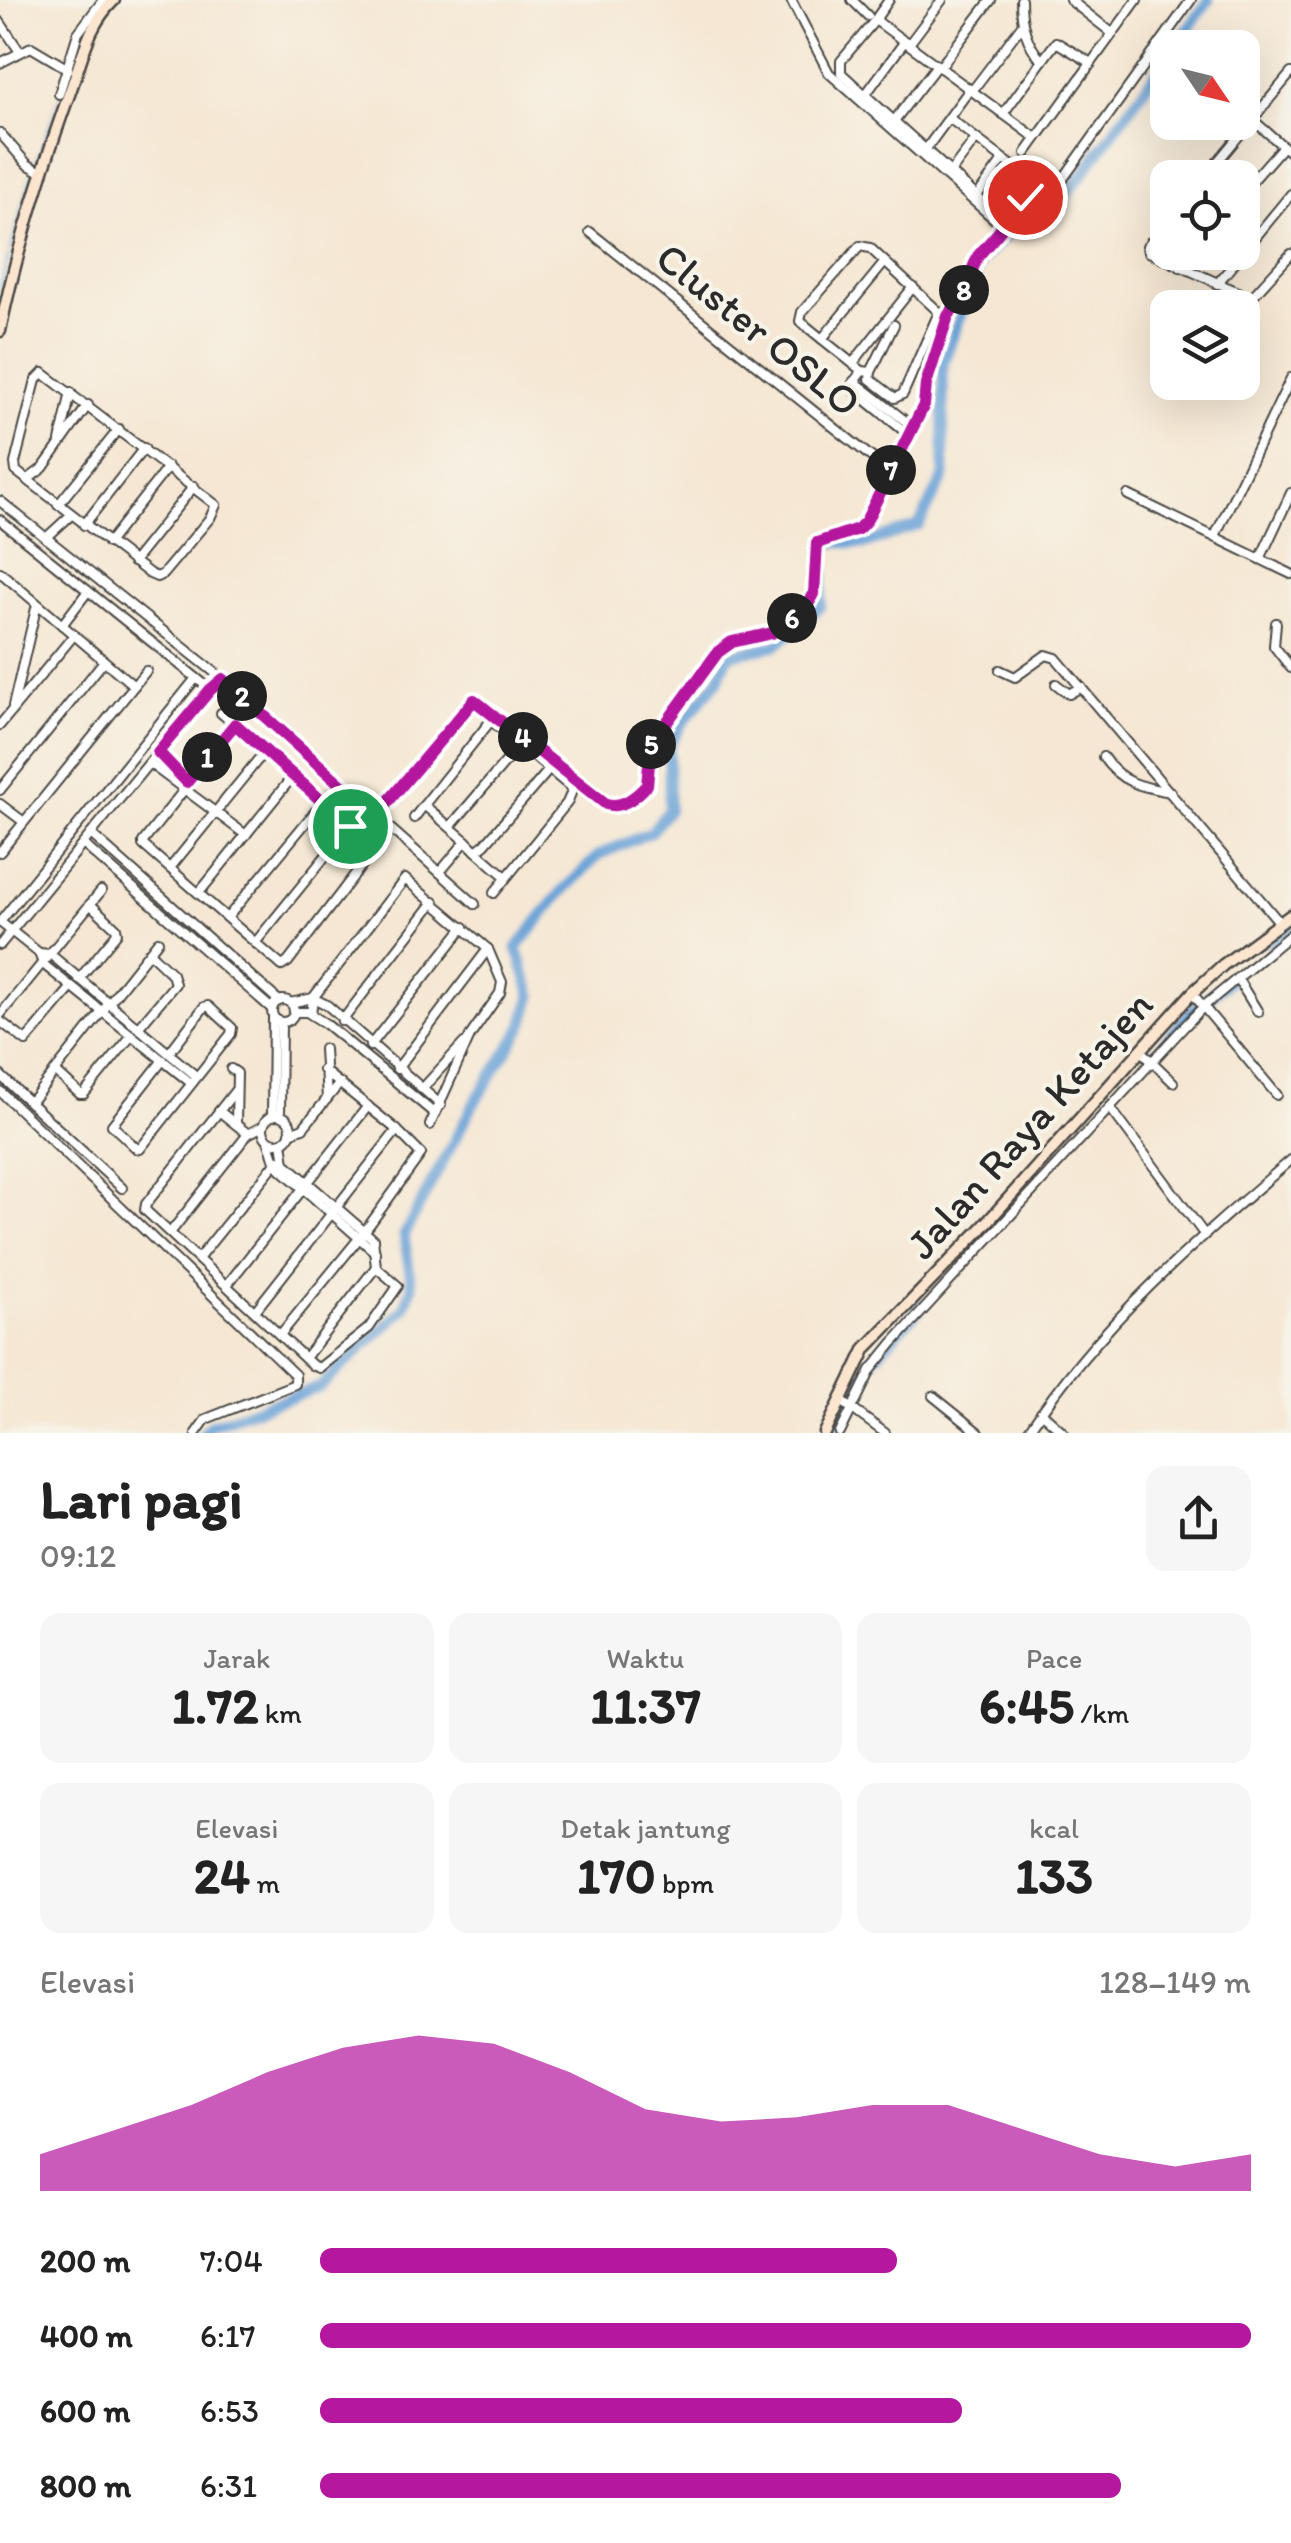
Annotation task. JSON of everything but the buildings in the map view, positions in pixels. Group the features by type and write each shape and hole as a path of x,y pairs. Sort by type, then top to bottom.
{"street":[{"path":"0,332 37,171 84,22 102,0"},
{"path":"59,94 92,27 114,0"},
{"path":"852,0 1036,138"},
{"path":"890,0 850,49 839,67 842,75 980,199 1004,160"},
{"path":"866,94 942,0"},
{"path":"894,121 991,0"},
{"path":"1021,0 1022,25 1042,61"},
{"path":"1070,0 1083,4 1112,33"},
{"path":"1026,152 1136,0"},
{"path":"376,816 474,700 606,804 625,803 647,785 651,744 718,652 732,642 772,633 807,606 814,594 817,543 863,526 924,405 926,384 948,316 960,299 978,256 1018,202 1053,189 1062,179 1192,0"},
{"path":"790,1 829,73 1002,226"},
{"path":"0,22 20,52"},
{"path":"926,149 1022,25"},
{"path":"1003,114 1058,42 1091,63"},
{"path":"0,63 32,47 72,68"},
{"path":"1260,111 1291,73"},
{"path":"949,118 1019,172"},
{"path":"1260,126 1291,153"},
{"path":"0,134 37,171"},
{"path":"951,172 976,139"},
{"path":"1219,160 1236,140"},
{"path":"1260,172 1282,146"},
{"path":"1217,284 1291,194"},
{"name":"Cluster OSLO","path":"590,232 890,472"},
{"path":"860,246 870,248 912,287 939,312 903,394 895,398 800,321 802,312 860,246"},
{"path":"1185,270 1253,298 1291,254"},
{"path":"822,339 885,262"},
{"path":"853,363 912,287"},
{"path":"894,325 866,371 852,384 911,431"},
{"path":"44,374 88,405 216,504 210,518 156,577 71,516 16,470 36,380 44,374"},
{"path":"1215,536 1291,378"},
{"path":"58,447 71,392"},
{"path":"26,480 43,468 88,405"},
{"path":"58,505 119,429"},
{"path":"84,525 144,448"},
{"path":"108,543 168,466"},
{"path":"133,562 194,486"},
{"path":"1261,558 1291,493"},
{"path":"1128,495 1291,574"},
{"path":"0,501 223,679 475,904"},
{"path":"46,538 71,516"},
{"path":"0,520 210,690"},
{"path":"0,529 10,526"},
{"path":"0,573 134,686"},
{"path":"62,624 88,591"},
{"path":"12,710 37,604"},
{"path":"1276,623 1274,646 1291,668"},
{"path":"0,725 74,635"},
{"path":"1000,670 1014,677 1050,654 1288,921"},
{"path":"0,790 104,660"},
{"path":"0,852 146,671"},
{"path":"194,1080 107,1008 50,954 39,953 0,922 196,678"},
{"path":"0,944 223,679"},
{"path":"1056,684 1069,694 1081,687"},
{"path":"221,712 235,724 293,776 374,847 288,962 278,964 143,842 235,724"},
{"path":"414,818 489,724 494,723 569,786 572,795 494,892"},
{"path":"450,827 521,744"},
{"path":"143,746 165,775 184,785 246,835"},
{"path":"170,868 265,751"},
{"path":"154,757 173,765 184,785"},
{"path":"1103,757 1125,780 1171,792"},
{"path":"165,775 173,765"},
{"path":"476,850 548,770"},
{"path":"198,893 293,776"},
{"path":"227,918 323,802"},
{"path":"0,804 24,822"},
{"path":"424,805 506,876"},
{"path":"255,943 350,826"},
{"path":"91,834 279,1000 334,1030 435,1114"},
{"path":"440,872 466,841"},
{"path":"83,844 275,1016 290,1020 292,1007"},
{"path":"310,1014 313,998 403,880 409,880 488,949 501,976 502,988 470,1036 422,1089"},
{"path":"71,988 26,1041 0,1018 101,891"},
{"path":"334,1030 434,902"},
{"path":"79,980 118,932 90,904"},
{"name":"Jalan Raya Ketajen","path":"825,1433 847,1404 866,1348 1070,1141 1198,1000 1288,921"},
{"path":"370,1046 464,927"},
{"path":"840,1433 847,1404 876,1364 1070,1141 1110,1109 1147,1056 1198,1000 1237,978 1291,934"},
{"path":"30,1103 158,942"},
{"path":"397,1068 488,949"},
{"path":"39,953 42,964 71,988 107,1008"},
{"path":"56,1072 84,1094 175,984 172,974 150,954"},
{"path":"1237,978 1258,1012"},
{"path":"292,1007 313,998"},
{"path":"313,998 442,1105"},
{"path":"276,1115 275,1016 279,1000"},
{"path":"1198,1000 1276,1095"},
{"path":"208,1006 232,1032 140,1149 136,1148 112,1125 166,1056 208,1006"},
{"path":"430,1126 470,1036"},
{"path":"324,1049 327,1101"},
{"path":"1147,1056 1174,1082"},
{"path":"378,1066 384,1058"},
{"path":"280,1334 363,1234 421,1154 323,1070"},
{"path":"0,1075 122,1188"},
{"path":"405,1089 412,1080"},
{"path":"198,1259 278,1160 282,1142 290,1133 303,1128 340,1083"},
{"path":"236,1124 230,1084 219,1112 144,1208 314,1367 322,1366 372,1324 399,1288 376,1267"},
{"path":"0,1091 295,1375 295,1384 206,1419 196,1433"},
{"path":"227,1285 368,1106"},
{"path":"1110,1109 1204,1234"},
{"path":"219,1112 248,1134"},
{"path":"170,1233 248,1134 276,1115"},
{"path":"276,1115 287,1119 290,1133"},
{"path":"263,1126 278,1160 373,1239 376,1252 376,1267 304,1358"},
{"path":"256,1311 397,1130"},
{"path":"268,1140 282,1142"},
{"path":"1027,1433 1076,1363 1133,1300 1291,1160"},
{"path":"933,1396 979,1433"},
{"path":"847,1404 885,1433"},
{"path":"1041,1412 1064,1433"}],"waterway":[{"path":"1187,30 1209,0"},
{"path":"71,70 80,39"},
{"path":"1035,197 1058,204 1150,81"},
{"path":"36,163 61,96"},
{"path":"0,289 33,171"},
{"path":"203,1433 210,1425 320,1387 404,1309 412,1287 404,1235 473,1105 522,1028 532,996 517,948 560,894 599,855 651,832 669,809 669,746 682,724 718,680 729,655 776,645 821,606 825,548 832,542 865,544 919,525 944,477 943,364 980,261 1011,230 1021,202"},
{"path":"1272,946 1291,929"},
{"path":"1155,1054 1191,1012 1230,980"},
{"path":"830,1432 872,1360 922,1306"}],"route":[{"path":"350,826 235,724 187,782 158,752 223,679 376,816 474,700 606,804 625,803 649,782 651,744 718,652 742,638 772,633 807,606 814,594 817,543 863,526 924,405 926,384 948,316 960,299 978,256 998,233 1013,206 1025,197"}]}
